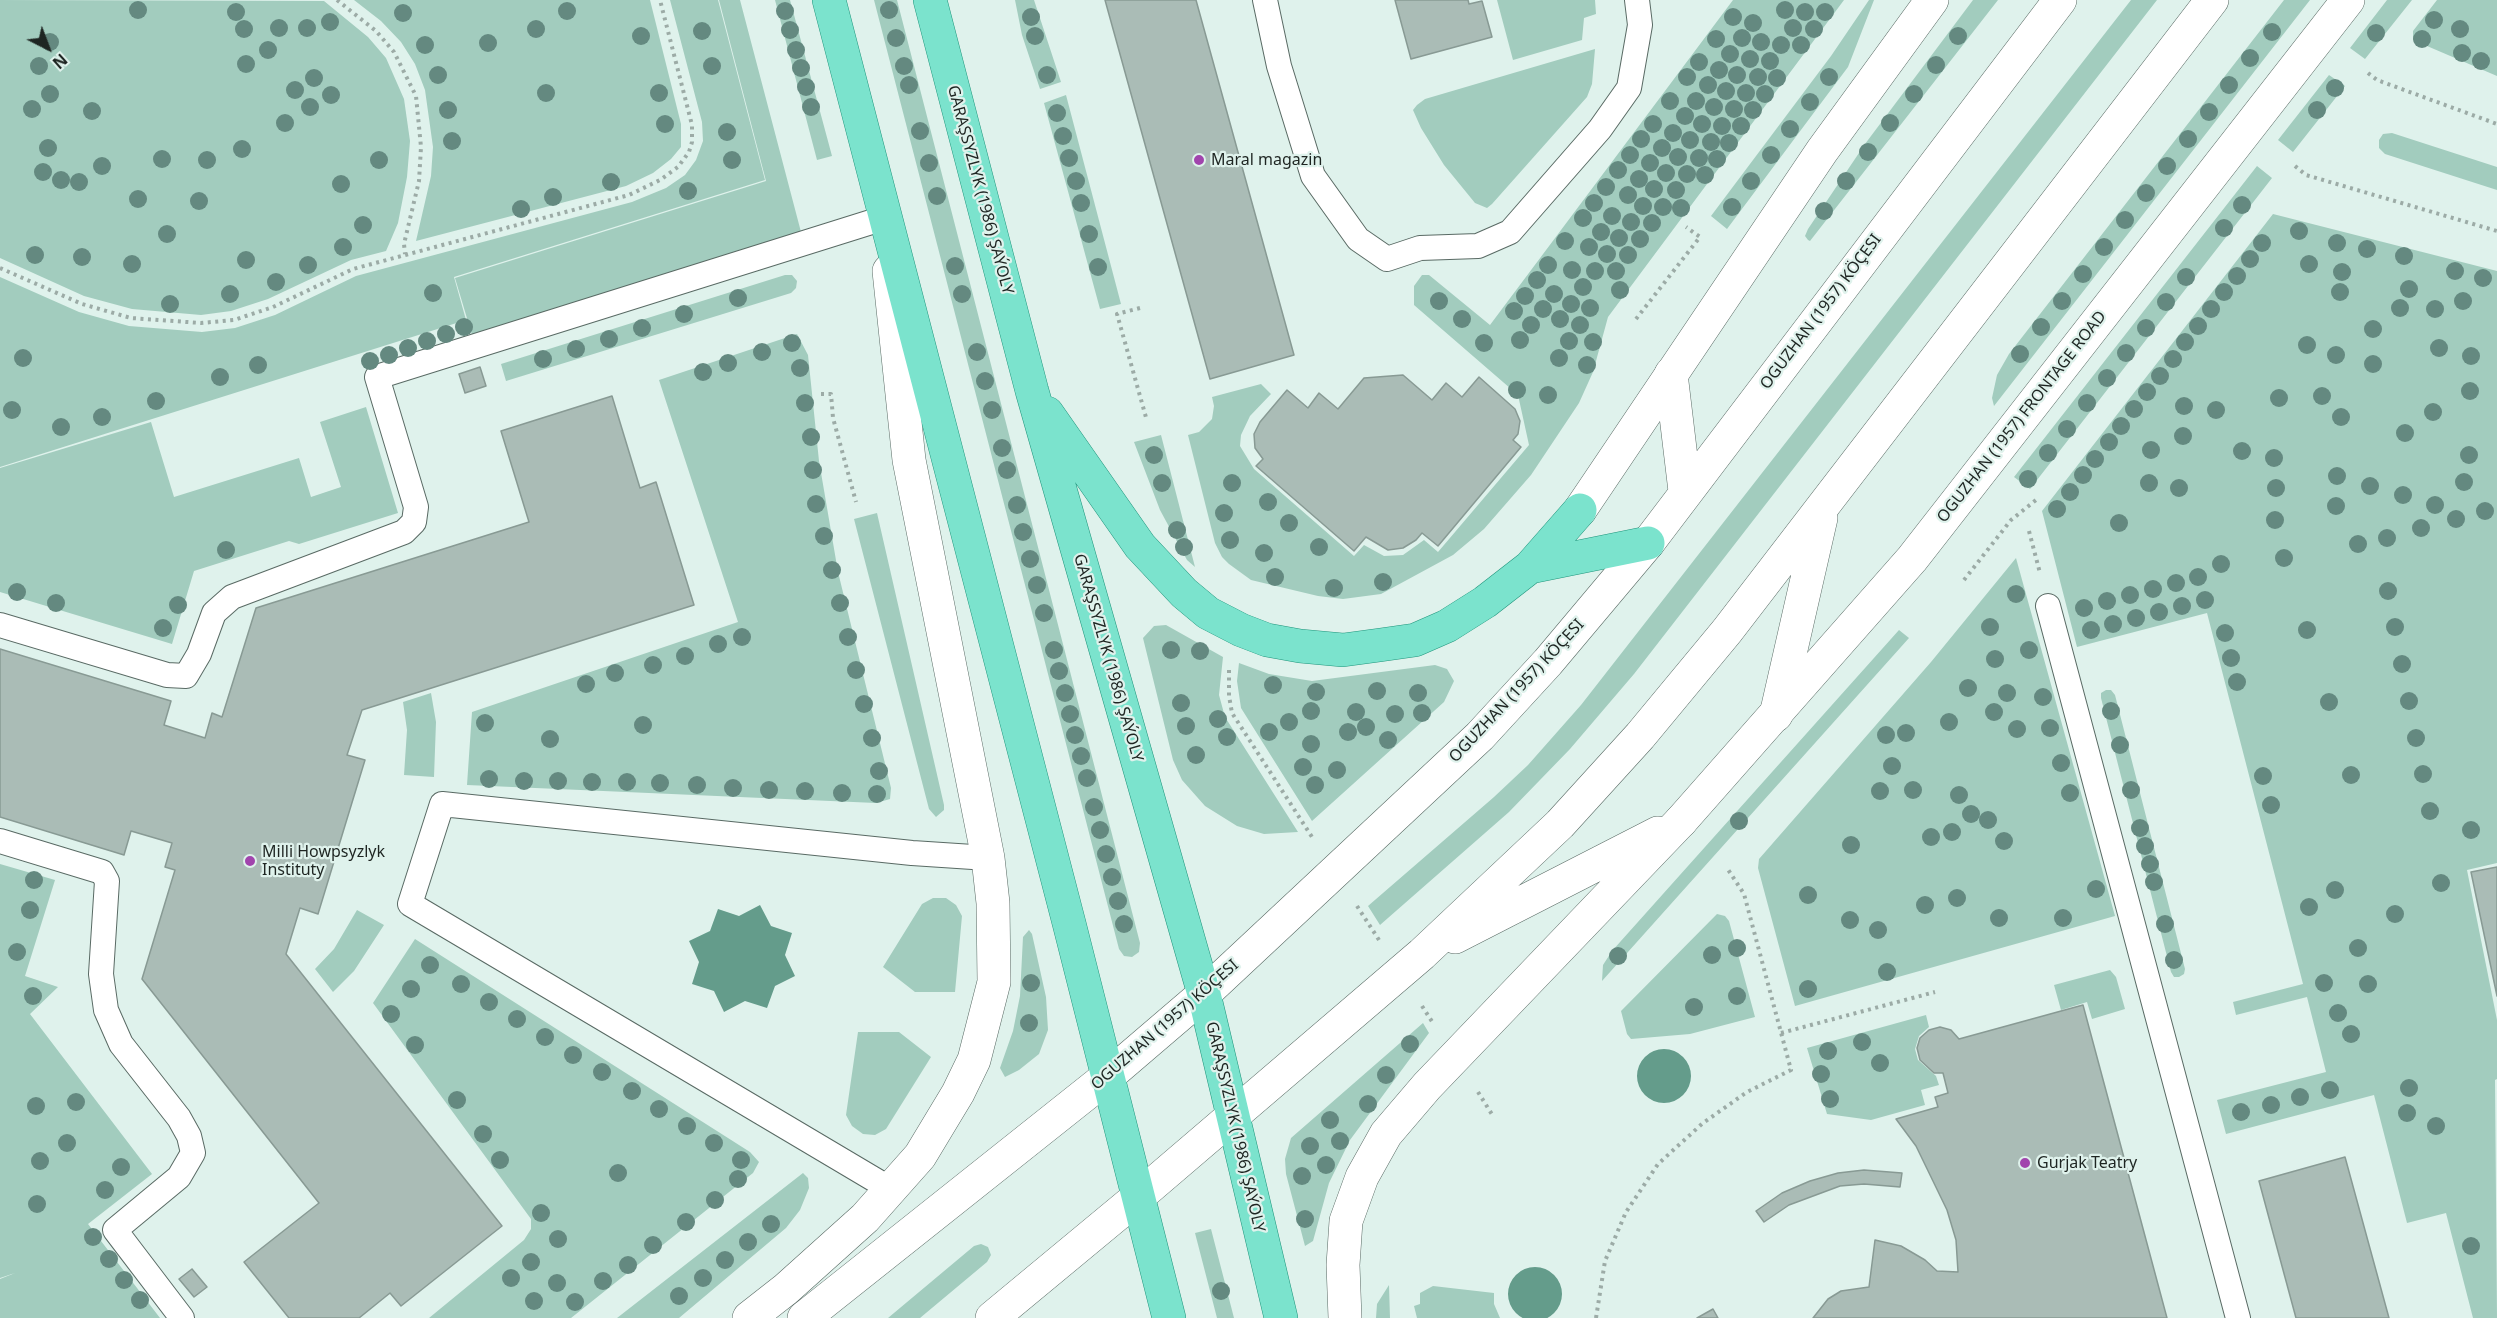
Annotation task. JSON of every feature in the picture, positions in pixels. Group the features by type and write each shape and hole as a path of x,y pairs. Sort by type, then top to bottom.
{"main road":[{"path":"829,0 1069,923 1169,1318"},
{"name":"GARAŞSYZLYK (1986) ŞAÝOLY","path":"930,0 1032,391 1204,994 1281,1318"},
{"path":"1032,391 1140,546 1160,569 1208,613 1267,640 1343,650 1415,640 1447,626 1485,602 1530,567 1580,510 1822,151 1932,0"},
{"name":"OGUZHAN (1957) KÖÇESI","path":"804,1318 1107,1077 1204,994 1480,736 1548,662 1648,543 1685,491 2060,0"},
{"path":"992,1318 1138,1197 1422,954 1560,824 1640,736 1727,631 2212,0"},
{"name":"OGUZHAN (1957) FRONTAGE ROAD","path":"1346,1318 1343,1265 1346,1221 1362,1177 1386,1134 1427,1086 1681,821 1912,559 2348,0"},
{"path":"749,1318 786,1289 892,1190 920,1156 958,1093 974,1060 994,982 993,903 988,858 909,460 884,218"},
{"path":"1671,374 1685,491"},
{"path":"1776,715 1823,508"},
{"path":"1530,567 1648,543"},
{"path":"1422,954 1681,821"}],"lane":[{"path":"1264,0 1279,66 1313,176 1358,240 1387,259 1420,248 1478,246 1510,232 1600,129 1629,88 1640,26 1637,0"},
{"path":"0,625 167,675 186,676 199,654 214,613 232,597 404,532 414,522 416,507 377,377 884,218"},
{"path":"2048,606 2238,1318"},
{"path":"892,1190 410,904 442,804 912,853 988,858"},
{"path":"0,841 102,872 107,881 101,974 106,1010 121,1044 179,1119 189,1136 193,1153 179,1178 115,1230 182,1318"}],"path":[{"path":"337,0 376,31 394,52 416,96 422,147 419,181 404,243 405,254"},
{"path":"0,268 82,304 131,318 201,323 234,320 273,307 353,269 629,195 660,180 678,167 689,152 692,125 660,0"},
{"path":"2368,73 2377,80 2497,124"},
{"path":"2295,166 2306,175 2497,231"},
{"path":"1636,320 1700,237 1686,226"},
{"path":"1140,308 1117,314 1147,421"},
{"path":"821,394 831,394 833,418 856,502"},
{"path":"1964,580 2010,520 2036,500"},
{"path":"2029,531 2048,606"},
{"path":"1596,1318 1605,1261 1626,1212 1658,1164 1703,1123 1747,1092 1791,1070 1744,894 1727,868"},
{"path":"1781,1033 1935,992"}],"shaded area":[{"path":"0,0 324,1 368,37 386,58 404,99 410,141 407,177 398,223 386,251 351,260 268,299 231,311 201,315 132,309 84,296 0,258"},
{"path":"354,0 650,0 681,124 681,147 671,159 653,173 626,186 416,241 431,176 433,147 425,90 415,64 401,42 381,21"},
{"path":"670,0 718,0 765,180 454,277 466,320 0,467 0,277 79,312 129,326 202,332 235,328 275,315 356,276 632,202 666,188 685,175 696,160 703,141 702,122"},
{"path":"719,0 740,0 801,232 472,335 455,278 766,181"},
{"path":"775,0 790,0 832,156 817,160"},
{"path":"874,0 897,0 1140,943 1139,952 1132,957 1124,956 1119,949"},
{"path":"1015,0 1034,0 1061,82 1040,89 1022,35"},
{"path":"1497,0 1595,0 1596,14 1584,18 1582,40 1513,60"},
{"path":"1733,0 1844,0 1608,317 1593,372 1579,403 1531,475 1484,529 1453,555 1381,594 1343,599 1318,596 1251,580 1229,564 1222,557 1215,543 1188,435 1199,432 1212,419 1214,406 1212,397 1261,384 1271,394 1250,416 1241,435 1240,446 1254,469 1354,556 1364,545 1384,556 1403,555 1424,540 1438,552 1529,445 1518,395 1414,305 1414,286 1422,275 1429,275 1490,325"},
{"path":"1869,0 1874,0 1848,67 1727,229 1711,216 1831,56"},
{"path":"1973,0 1998,0 1810,241 1808,240 1805,236 1808,229 1865,144"},
{"path":"2131,0 2157,0 1634,674 1570,749 1509,812 1380,925 1368,906 1528,765 1581,705"},
{"path":"2284,0 2310,0 1994,406 1992,398 1997,375 2009,354"},
{"path":"2387,0 2412,0 2365,59 2350,48"},
{"path":"2437,0 2497,0 2497,76 2413,40 2413,31"},
{"path":"1595,49 1592,84 1587,97 1492,204 1487,208 1475,203 1444,165 1421,128 1413,110 1425,99"},
{"path":"2329,75 2345,86 2293,152 2278,140"},
{"path":"1066,95 1121,304 1100,309 1044,103"},
{"path":"2392,133 2497,167 2497,190 2385,154 2379,148 2379,140 2383,134"},
{"path":"2257,166 2272,178 2030,489 2014,477"},
{"path":"2273,214 2497,271 2497,863 2467,870 2497,1020 2497,1079 2495,1080 2497,1318 2473,1318 2446,1213 2407,1223 2374,1095 2226,1134 2217,1100 2326,1072 2307,997 2236,1015 2233,1002 2303,984 2207,613 2077,647 2042,511"},
{"path":"785,275 792,275 797,281 796,288 791,293 506,381 501,364"},
{"path":"797,334 808,355 819,461 838,572 891,788 890,799 876,803 467,785 472,712 738,622 659,380"},
{"path":"366,407 398,513 299,544 289,541 194,571 172,644 0,592 0,468 151,422 174,497 299,458 311,497 341,487 320,422"},
{"path":"1161,435 1195,567 1187,560 1160,510 1134,442"},
{"path":"877,513 944,805 944,810 936,817 929,809 854,519"},
{"path":"2016,558 2115,916 1795,1006 1758,868 1759,859 1931,662"},
{"path":"1166,625 1223,657 1219,695 1225,717 1298,832 1264,834 1237,826 1205,806 1182,780 1173,760 1143,638 1154,626"},
{"path":"1899,630 1909,638 1602,981 1603,965 1612,951"},
{"path":"1239,663 1269,674 1312,681 1435,665 1447,669 1454,681 1444,702 1312,821 1241,708 1237,681"},
{"path":"2111,690 2115,695 2185,969 2184,974 2179,977 2174,977 2171,972 2101,698 2101,693"},
{"path":"431,693 436,722 434,777 404,775 407,730 403,702"},
{"path":"0,864 55,880 25,976 58,987 30,1014 152,1174 88,1224 160,1318 0,1318 0,1279 15,1273 0,1278"},
{"path":"933,898 946,898 956,905 962,916 955,992 915,992 883,967 922,904"},
{"path":"760,905 771,926 792,933 785,955 795,976 775,986 767,1008 745,1001 724,1012 714,991 692,984 699,962 689,941 710,931 718,909 739,916"},
{"path":"357,910 384,925 354,971 333,992 315,969 334,949"},
{"path":"1717,914 1725,916 1729,921 1755,1017 1690,1034 1631,1039 1627,1034 1621,1011"},
{"path":"1029,930 1032,934 1046,997 1048,1030 1039,1054 1019,1070 1005,1077 1000,1068 1013,1031 1020,996 1023,937"},
{"path":"415,939 750,1152 759,1162 753,1173 571,1318 429,1318 524,1240 531,1229 531,1219 373,1003"},
{"path":"2110,970 2116,977 2125,1009 2092,1019 2087,1002 2061,1010 2054,985"},
{"path":"1926,1015 1929,1027 1919,1036 1915,1049 1918,1060 1936,1076 1939,1085 1921,1090 1925,1105 1871,1120 1827,1114 1807,1048"},
{"path":"1423,1023 1429,1033 1350,1140 1329,1183 1313,1241 1305,1246 1286,1174 1285,1159 1291,1138"},
{"path":"858,1032 899,1032 931,1057 886,1129 875,1135 863,1134 852,1126 846,1115"},
{"path":"1659,1049 1669,1049 1679,1053 1687,1061 1691,1076 1687,1091 1679,1099 1669,1103 1659,1103 1649,1099 1641,1091 1637,1081 1637,1071 1641,1061 1649,1053"},
{"path":"803,1173 808,1178 809,1188 800,1210 786,1228 679,1318 617,1318"},
{"path":"1211,1229 1234,1318 1217,1318 1195,1233"},
{"path":"981,1244 988,1247 991,1255 987,1262 920,1318 888,1318 974,1246"},
{"path":"1535,1267 1545,1269 1554,1275 1560,1284 1562,1294 1560,1304 1554,1313 1545,1319 1535,1321 1525,1319 1516,1313 1510,1304 1508,1294 1510,1284 1516,1275 1525,1269"},
{"path":"1389,1285 1390,1318 1376,1318 1377,1304"},
{"path":"1433,1286 1494,1293 1494,1304 1500,1318 1417,1318 1414,1306 1420,1304 1420,1293"}],"building":[{"path":"1105,0 1196,0 1294,355 1210,379"},
{"path":"1395,0 1468,0 1469,4 1482,1 1492,37 1411,59"},
{"path":"480,367 486,386 465,393 459,374"},
{"path":"1403,375 1432,400 1446,383 1462,397 1479,377 1515,409 1520,421 1518,434 1513,440 1521,447 1438,546 1422,533 1403,548 1388,550 1366,537 1354,551 1256,466 1263,459 1255,448 1254,434 1260,422 1287,390 1308,408 1319,393 1338,409 1364,378"},
{"name":"Milli Howpsyzlyk Instituty","path":"612,396 640,488 656,482 694,605 362,710 347,755 365,760 318,914 300,908 286,954 502,1226 401,1306 390,1293 359,1318 289,1318 244,1262 319,1203 142,979 175,870 165,867 172,843 131,831 124,855 0,817 0,649 171,701 164,725 205,738 212,713 222,717 256,608 529,522 501,431"},
{"path":"2497,867 2497,996 2471,872"},
{"name":"Gurjak Teatry","path":"2083,1005 2167,1318 1813,1318 1828,1299 1841,1291 1869,1287 1875,1240 1901,1246 1925,1260 1937,1271 1958,1272 1956,1240 1947,1210 1916,1146 1896,1119 1938,1107 1935,1097 1948,1093 1943,1073 1934,1073 1920,1060 1917,1048 1920,1038 1929,1030 1940,1027 1951,1030 1959,1039"},
{"path":"2345,1157 2389,1318 2296,1318 2259,1181"},
{"path":"1864,1170 1902,1173 1900,1187 1864,1184 1840,1186 1789,1205 1764,1222 1756,1211 1782,1193 1810,1181 1838,1173"},
{"path":"192,1269 207,1287 194,1297 179,1279"},
{"path":"1713,1309 1718,1318 1697,1318"}],"place":[{"name":"Maral magazin","path":"1199,160"},
{"name":"Milli Howpsyzlyk Instituty","path":"250,861"},
{"name":"Gurjak Teatry","path":"2025,1163"}]}
